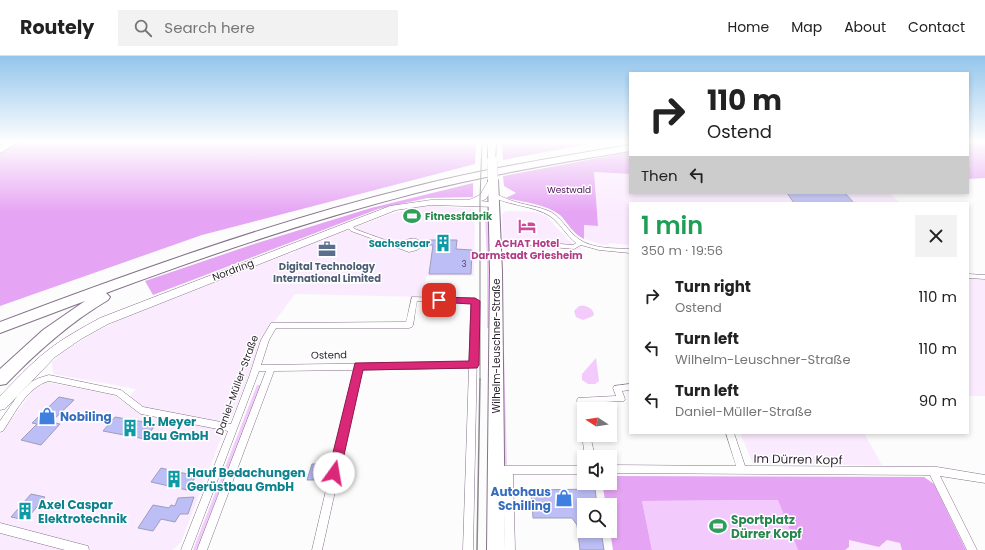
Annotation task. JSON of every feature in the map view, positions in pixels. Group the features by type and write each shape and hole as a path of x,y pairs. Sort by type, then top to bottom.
{"highway":[{"path":"0,320 175,256 313,212 484,168 502,165"},
{"path":"0,328 212,250 392,196 528,165"},
{"path":"0,380 28,351 68,318 97,300 212,250"}],"main road":[{"name":"Wilhelm-Leuschner-Straße","path":"492,165 502,470 496,550"},
{"path":"471,203 483,197 493,180"},
{"name":"Nordring","path":"0,405 38,366 63,345 90,328 135,308 385,211 412,204 437,201 471,203 494,200"}],"street":[{"path":"494,200 527,207"},
{"path":"494,200 544,211 554,216 571,236 580,243 603,249 629,251"},
{"path":"348,226 353,230 396,245"},
{"path":"509,242 574,247 580,243"},
{"path":"969,276 985,277"},
{"name":"Daniel-Müller-Straße","path":"186,550 256,368 265,340 274,325 407,325 410,323 414,299 475,301"},
{"name":"Wilhelm-Leuschner-Straße","path":"468,550 475,301"},
{"name":"Ostend","path":"256,368 474,365"},
{"path":"317,550 359,366"},
{"path":"202,550 271,367"},
{"path":"0,428 29,389 38,381 49,378 113,390 123,394 141,410 233,428"},
{"path":"581,402 581,400 621,399 617,388 629,387"},
{"path":"730,434 742,470"},
{"name":"Im Dürren Kopf","path":"617,469 933,471 985,479"},
{"path":"502,470 577,470"},
{"name":"Wilhelm-Leuschner-Straße","path":"502,470 510,550"},
{"path":"933,471 972,550"},
{"path":"0,528 84,550"}],"shaded area":[{"path":"594,172 629,174 629,194 891,194 899,202 629,202 629,245 609,243 608,245 604,245 584,239 584,225 598,226"},
{"path":"425,206 475,209 474,276 426,276 424,297 295,294 263,337 236,408 219,443 181,542 173,550 0,550 0,435 33,390 46,382 114,395 124,403 136,389 53,374 52,362 62,353 90,335 121,319 287,253 292,254 299,248 388,215 415,207"},
{"path":"506,211 535,212 546,216 572,244 585,250 557,248 556,251 503,247 502,214"},
{"path":"485,215 488,215 490,242 491,328 487,328"},
{"path":"969,278 985,280 985,396 969,396"},
{"path":"579,306 586,306 590,308 594,314 593,316 583,320 576,317 574,311"},
{"path":"501,333 503,333 504,345 502,346 504,353 507,465 504,464"},
{"path":"596,358 599,381 595,384 588,384 582,380 582,374"},
{"path":"257,385 261,385 199,550 193,550"},
{"path":"740,434 865,434 882,465 753,464"},
{"name":"Sportplatz Dürrer Kopf","path":"779,500 798,550 652,550 642,501"},
{"path":"849,540 879,547 887,540 963,550 845,550 849,547"}],"green space":[{"path":"0,165 471,165 202,235 0,306"},
{"name":"Westwald","path":"561,165 629,165 629,174 594,172 598,226 584,225 584,239 580,237 560,215 554,211 534,204 506,198 516,193 504,186 503,176"},
{"path":"969,165 985,165 985,178 969,179"},
{"path":"473,183 473,197 427,198 378,209 153,295 145,281 251,245 371,208"},
{"path":"617,476 924,477 934,484 966,550 902,550 900,543 887,540 879,547 849,540 849,547 845,550 798,550 778,500 642,501 652,550 613,550 611,538 617,538 617,498 605,498 603,490 617,490"}],"building":[{"path":"788,194 846,194 853,202 793,202"},
{"path":"429,240 457,240 456,249 472,250 471,274 429,274 433,245 428,245"},
{"name":"Nobiling","path":"59,397 74,400 51,422 60,424 41,445 21,440 37,424 32,423"},
{"name":"H. Meyer Bau GmbH","path":"115,417 156,424 145,439 103,431"},
{"path":"312,464 326,464 322,480 307,480"},
{"name":"Hauf Bedachungen Gerüstbau GmbH","path":"161,468 196,476 187,490 151,482"},
{"name":"Autohaus Schilling","path":"531,490 595,490 596,498 577,498 577,525 572,518 533,518"},
{"name":"Axel Caspar Elektrotechnik","path":"31,494 45,497 26,520 11,517"},
{"path":"194,497 188,514 180,514 175,522 161,519 153,531 138,528 153,505 169,508 171,505 175,506 178,498"},
{"name":"Autohaus Schilling","path":"579,538 602,538 604,550 580,550"}],"tram line":[{"path":"480,379 481,165"},
{"path":"477,550 480,379"}],"place":[{"name":"Fitnessfabrik","path":"412,216"},
{"name":"ACHAT Hotel Darmstadt Griesheim","path":"527,226"},
{"name":"Sachsencar","path":"443,243"},
{"name":"Digital Technology International Limited","path":"327,249"},
{"name":"Nobiling","path":"47,416"},
{"name":"H. Meyer Bau GmbH","path":"130,428"},
{"name":"Hauf Bedachungen Gerüstbau GmbH","path":"174,479"},
{"name":"Autohaus Schilling","path":"564,498"},
{"name":"Axel Caspar Elektrotechnik","path":"25,511"},
{"name":"Sportplatz Dürrer Kopf","path":"718,526"}],"route":[{"path":"334,473 359,366 474,365 475,301 439,300"}]}
